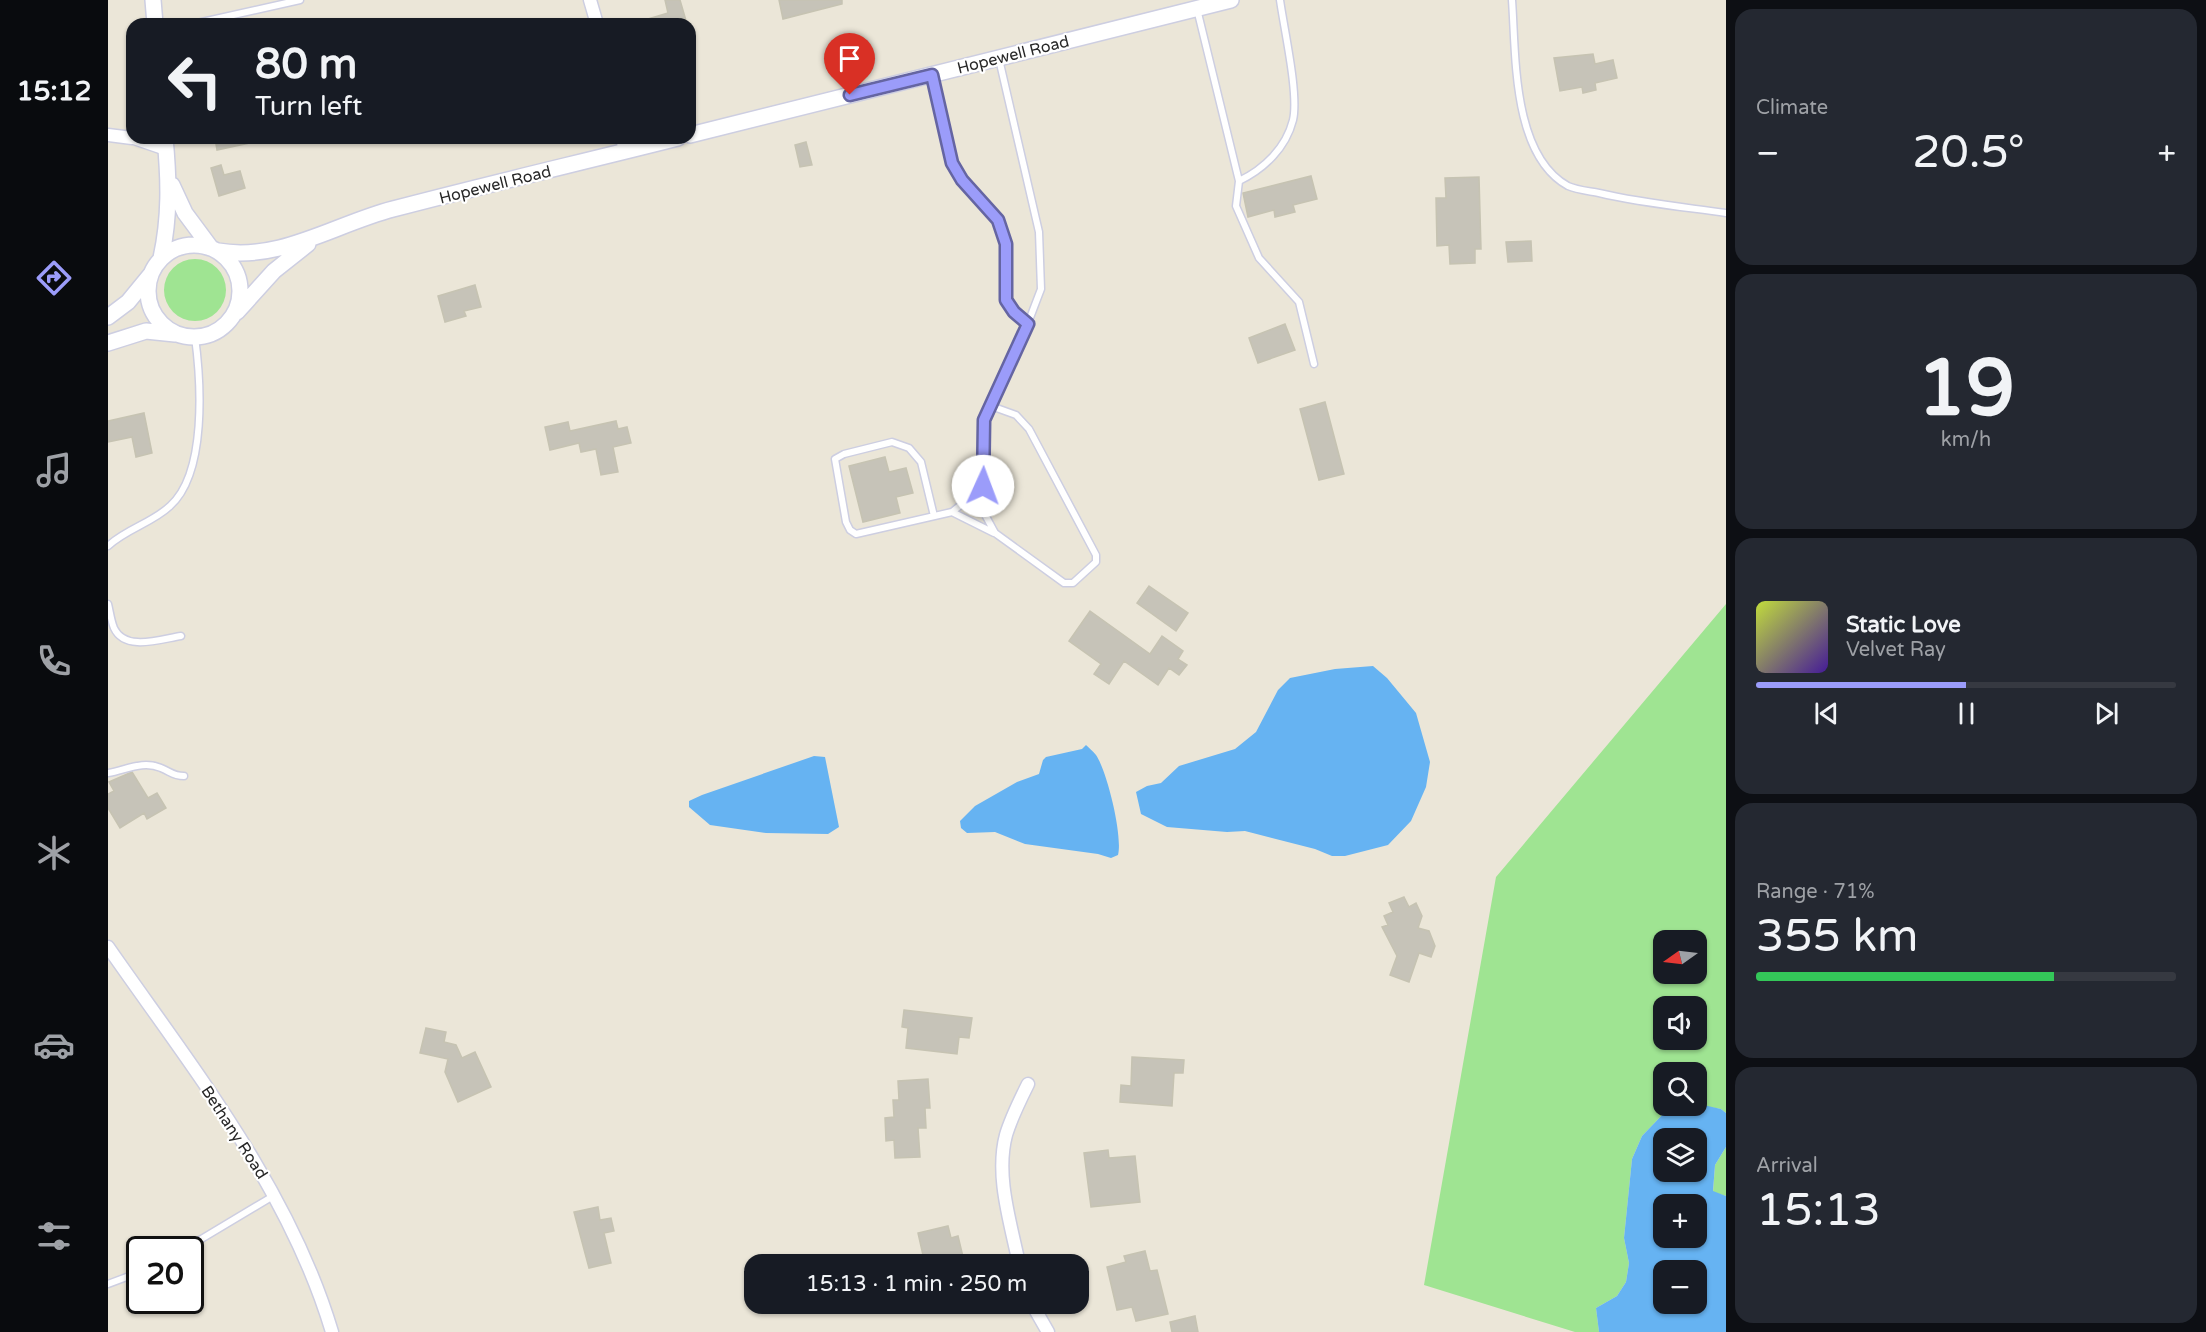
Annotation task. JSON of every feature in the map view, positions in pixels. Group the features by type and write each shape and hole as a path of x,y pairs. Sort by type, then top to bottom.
{"street":[{"path":"153,0 154,18"},
{"path":"590,0 595,18"},
{"name":"Hopewell Road","path":"696,134 1231,0"},
{"path":"108,135 126,137"},
{"path":"166,144 169,223 157,265 148,286 149,302 156,316 166,327 187,336"},
{"name":"Hopewell Road","path":"214,249 239,255 315,238 391,210 623,145"},
{"path":"108,343 146,331 187,336 210,334 223,327 233,316 239,303 241,288 237,273 229,260 214,249 185,213 169,180"},
{"name":"Hopewell Road","path":"233,316 274,271 315,238"},
{"path":"108,317 128,302 157,265 184,246 214,249"},
{"name":"Bethany Road","path":"108,947 202,1081 275,1195 311,1272 332,1332"},
{"path":"1018,1254 1003,1178 1003,1157 1006,1136 1028,1084"},
{"path":"1038,1314 1048,1332"}],"lane":[{"path":"220,18 300,0"},
{"path":"1239,181 1258,172 1276,154 1293,120 1292,88 1280,0"},
{"path":"1512,0 1520,101 1534,146 1549,172 1569,186 1628,200 1726,213"},
{"path":"1197,9 1239,181 1236,206 1259,258 1299,302 1314,364"},
{"path":"995,533 982,509 984,420 1028,324 1041,289 1039,232 998,58"},
{"path":"932,75 943,117 948,151 962,180 998,220 1006,244 1006,300 1014,312 1028,324"},
{"path":"108,546 120,535 171,506 185,486 195,451 200,411 187,336"},
{"path":"952,512 995,533 1068,585 1096,562 1096,555 1029,429 1007,409 991,406"},
{"path":"934,516 921,462 909,448 892,442 844,454 835,459 846,522 850,530 856,534 952,512 983,486"},
{"path":"108,604 114,629 127,641 143,642 181,636"},
{"path":"108,773 136,764 160,767 173,776 184,776"},
{"path":"204,1237 275,1195"},
{"path":"108,1284 126,1277"}],"green space":[{"path":"189,259 201,259 217,268 224,278 226,290 224,302 217,312 201,321 189,321 178,316 169,307 164,296 164,284 169,273 178,264"},
{"path":"1726,604 1726,1113 1721,1109 1707,1107 1707,1062 1653,1062 1653,1116 1661,1116 1642,1136 1632,1159 1624,1238 1629,1263 1626,1282 1617,1296 1596,1308 1599,1332 1575,1332 1424,1285 1496,877"},
{"path":"1726,1147 1726,1196 1713,1192 1715,1165"}],"water":[{"path":"1373,666 1387,678 1416,713 1430,762 1426,787 1411,821 1388,845 1345,856 1332,856 1315,849 1245,831 1227,832 1167,827 1141,814 1136,792 1147,786 1161,783 1179,766 1235,749 1256,732 1278,690 1290,678 1335,669"},
{"path":"1086,745 1096,755 1105,775 1116,819 1118,855 1111,858 1098,854 1025,844 995,832 967,833 961,828 960,821 975,806 1017,782 1039,774 1046,757 1082,749"},
{"path":"814,756 825,757 839,827 828,834 766,833 710,825 689,807 689,801 702,795"},
{"path":"1707,1106 1721,1109 1726,1113 1726,1147 1715,1165 1713,1191 1726,1196 1726,1332 1599,1332 1596,1308 1617,1296 1626,1282 1629,1263 1624,1238 1632,1159 1642,1136 1661,1116 1707,1116"}],"building":[{"path":"665,0 680,0 685,18 651,18 668,13"},
{"path":"779,0 842,0 842,4 783,19"},
{"path":"1593,54 1595,64 1613,60 1617,78 1595,83 1596,90 1583,93 1582,87 1560,91 1554,58"},
{"path":"806,142 812,165 800,167 795,145"},
{"path":"216,144 245,144 217,150"},
{"path":"221,165 224,175 240,171 245,188 219,196 211,168"},
{"path":"1311,176 1317,199 1293,205 1295,212 1275,217 1274,210 1248,217 1243,193"},
{"path":"1479,177 1481,249 1475,249 1475,263 1450,264 1449,245 1437,246 1436,198 1446,198 1445,178"},
{"path":"1531,241 1532,261 1508,262 1506,242"},
{"path":"475,285 481,307 464,311 466,316 445,322 438,296"},
{"path":"1285,324 1295,350 1258,363 1249,338"},
{"path":"1325,402 1344,474 1319,480 1300,409"},
{"path":"144,413 152,453 136,457 132,437 108,442 108,421"},
{"path":"616,421 618,429 627,427 631,443 613,447 618,472 601,475 596,449 581,452 579,443 550,450 545,427 568,422 570,431"},
{"path":"885,457 889,472 906,468 913,493 896,497 900,513 863,522 849,466"},
{"path":"1149,586 1188,613 1176,631 1137,603"},
{"path":"1090,611 1150,654 1162,636 1183,651 1178,659 1187,665 1179,675 1169,668 1158,685 1124,661 1109,684 1094,674 1101,664 1069,641"},
{"path":"132,772 148,798 157,793 166,808 147,819 144,813 120,828 108,808 108,794 114,791 109,782"},
{"path":"1404,897 1409,907 1416,903 1422,916 1418,928 1429,931 1435,946 1431,957 1419,953 1409,982 1390,975 1397,956 1382,927 1388,925 1384,916 1393,912 1389,903"},
{"path":"904,1010 972,1018 969,1038 959,1037 957,1054 906,1048 908,1028 902,1027"},
{"path":"426,1028 446,1032 444,1042 456,1045 462,1058 475,1052 491,1087 458,1102 445,1072 448,1059 420,1053"},
{"path":"1132,1057 1184,1060 1183,1073 1174,1073 1172,1106 1120,1102 1121,1085 1131,1086"},
{"path":"928,1079 930,1108 925,1108 926,1128 918,1128 920,1157 895,1158 894,1140 886,1141 885,1118 894,1117 893,1100 899,1100 898,1081"},
{"path":"1108,1150 1109,1158 1135,1156 1140,1202 1091,1207 1084,1153"},
{"path":"598,1207 600,1220 611,1218 614,1231 604,1233 611,1263 589,1268 574,1212"},
{"path":"948,1226 951,1238 958,1236 962,1254 923,1254 918,1233"},
{"path":"1145,1251 1150,1271 1157,1270 1168,1314 1136,1321 1132,1307 1117,1310 1107,1267 1126,1262 1124,1256"},
{"path":"1195,1316 1198,1332 1172,1332 1170,1322"}],"route":[{"path":"850,95 932,75 952,163 962,180 998,220 1001,228 1008,262 1005,297 1014,312 1028,324 984,420 983,486"}]}
